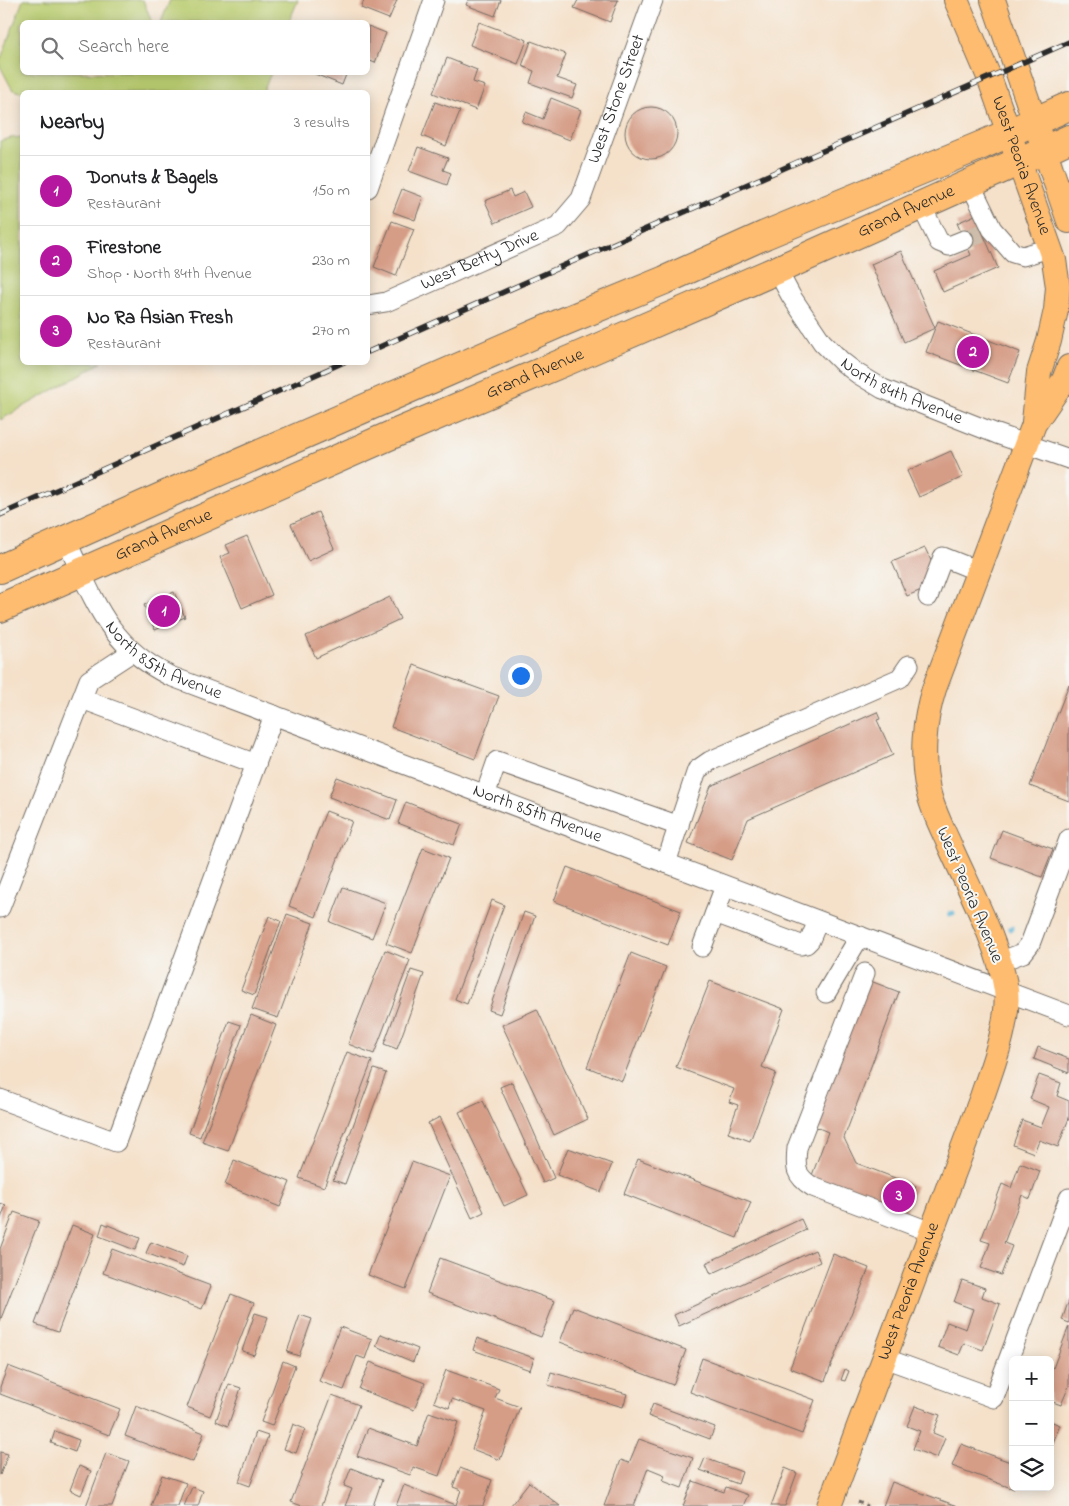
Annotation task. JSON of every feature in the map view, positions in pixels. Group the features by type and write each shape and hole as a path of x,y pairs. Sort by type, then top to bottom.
{"highway":[{"name":"Grand Avenue","path":"0,569 170,492 1069,106"},
{"name":"Grand Avenue","path":"0,608 389,436 777,270 1069,139"},
{"path":"558,324 574,358"}],"main road":[{"name":"West Peoria Avenue","path":"956,0 989,77 1054,260 1058,287 1056,310 1050,341 1039,372 1030,434"},
{"name":"West Peoria Avenue","path":"992,0 1069,221"},
{"name":"West Peoria Avenue","path":"829,1506 992,1068 1004,1019 1006,992 999,962 985,924 935,812 928,790 925,769 926,731 931,698 1030,434 1064,380 1069,367"}],"street":[{"path":"370,182 434,0"},
{"name":"West Stone Street","path":"581,199 653,0"},
{"path":"970,183 987,231 1013,253 1022,256 1049,248"},
{"name":"West Betty Drive","path":"370,305 386,302 558,226 581,199"},
{"path":"921,205 939,242 949,246 964,240"},
{"name":"North 84th Avenue","path":"777,270 791,296 822,342 858,374 883,389 990,431 1030,434 1069,459"},
{"name":"North 85th Avenue","path":"66,540 92,597 111,629 132,652 155,669 1069,1015"},
{"path":"928,597 943,557 978,570"},
{"path":"0,908 89,680 132,652"},
{"path":"666,863 697,770 710,761 900,678 909,665"},
{"path":"82,700 256,764"},
{"path":"0,1099 116,1142 274,715"},
{"path":"485,795 497,762 679,826"},
{"path":"999,962 1023,953 1030,944 1069,839"},
{"path":"702,947 726,886"},
{"path":"715,913 801,945 806,944 810,940 818,921"},
{"path":"826,993 860,936"},
{"path":"865,973 797,1148 797,1170 802,1181 813,1187 931,1232"},
{"path":"884,1358 994,1398 1069,1198"}],"path":[{"path":"858,1502 868,1506"}],"green space":[{"path":"23,0 143,0 151,20 20,20 20,75 270,75 264,90 20,90 20,92 12,89 0,66 0,61"},
{"path":"170,0 298,0 290,20 162,20"},
{"path":"20,137 20,365 97,365 0,420 0,141"}],"building":[{"path":"364,0 397,0 389,19 361,8"},
{"path":"468,0 501,0 495,16 466,5"},
{"path":"578,0 618,0 610,22 574,8"},
{"path":"479,22 527,40 518,64 470,45"},
{"path":"370,27 386,33 375,63 370,61"},
{"path":"531,41 566,54 557,78 577,85 572,98 530,83 534,71 522,66"},
{"path":"447,58 477,70 473,82 485,86 476,110 433,93"},
{"path":"317,75 346,75 342,85"},
{"path":"551,98 581,110 570,140 522,122 526,112 543,119"},
{"path":"435,102 460,111 446,146 422,136"},
{"path":"646,107 656,107 670,114 677,128 677,138 670,152 656,159 646,159 636,155 629,148 625,138 625,128 629,118 636,111"},
{"path":"418,147 448,158 443,170 451,173 447,185 409,171"},
{"path":"402,189 423,197 415,220 393,212"},
{"path":"510,190 513,197 524,192 531,207 495,223 485,201"},
{"path":"975,215 998,268 943,292 934,271 971,255 957,223"},
{"path":"392,221 414,229 396,276 374,267"},
{"path":"901,251 935,328 904,342 871,264"},
{"path":"938,321 1020,352 1008,383 926,352"},
{"path":"951,451 963,477 919,497 907,471"},
{"path":"318,512 334,549 308,561 291,524"},
{"path":"247,536 272,595 242,608 220,557 230,553 226,545"},
{"path":"925,548 933,565 926,588 907,596 892,562"},
{"path":"174,592 185,617 155,630 144,605"},
{"path":"390,597 400,619 316,658 306,636"},
{"path":"414,665 499,696 475,759 391,727"},
{"path":"1069,684 1069,801 1030,786"},
{"path":"877,712 880,719 877,720 893,755 748,819 732,860 688,843 711,786"},
{"path":"337,777 397,800 390,820 329,797"},
{"path":"406,802 462,824 454,845 398,823"},
{"path":"326,811 352,821 316,917 289,906"},
{"path":"1002,830 1053,849 1042,877 991,858"},
{"path":"423,848 449,858 412,953 386,943"},
{"path":"567,867 681,911 668,945 554,901"},
{"path":"343,887 386,903 372,938 330,922"},
{"path":"492,900 504,905 467,1004 455,999"},
{"path":"524,912 535,916 500,1014 489,1010"},
{"path":"287,914 313,923 278,1018 252,1009"},
{"path":"269,916 281,921 254,995 241,990"},
{"path":"385,950 410,960 374,1054 348,1044"},
{"path":"631,953 666,967 622,1081 587,1067"},
{"path":"411,970 424,974 397,1049 384,1044"},
{"path":"868,980 899,992 844,1138 856,1163 916,1186 905,1213 811,1178 828,1132 814,1126"},
{"path":"710,981 784,1009 762,1067 776,1073 750,1141 728,1133 738,1105 729,1102 734,1089 676,1067"},
{"path":"537,1009 588,1119 554,1135 502,1025"},
{"path":"251,1015 276,1025 228,1151 202,1142"},
{"path":"229,1021 241,1025 200,1137 189,1133"},
{"path":"1038,1047 1069,1059 1069,1073 1034,1059"},
{"path":"347,1052 372,1061 324,1187 299,1178"},
{"path":"374,1069 386,1073 345,1184 333,1180"},
{"path":"1039,1075 1061,1083 1057,1096 1069,1101 1069,1118 1058,1147 1039,1140 1034,1153 1013,1145 1022,1120 1041,1127 1049,1107 1030,1099"},
{"path":"512,1082 554,1178 543,1183 500,1087"},
{"path":"483,1101 528,1195 504,1206 459,1112"},
{"path":"440,1117 484,1212 472,1218 428,1123"},
{"path":"568,1148 612,1164 601,1192 557,1175"},
{"path":"638,1159 751,1202 737,1238 624,1194"},
{"path":"234,1160 290,1182 280,1207 225,1185"},
{"path":"412,1162 450,1176 406,1289 368,1275"},
{"path":"1020,1163 1040,1171 1030,1199 1022,1195 1004,1243 1012,1246 1001,1275 981,1268 990,1243 981,1240 1002,1184 1011,1188"},
{"path":"0,1203 6,1205 0,1221"},
{"path":"14,1212 39,1221 0,1321 0,1249"},
{"path":"801,1219 806,1230 711,1274 706,1263"},
{"path":"103,1223 140,1238 135,1250 99,1236"},
{"path":"72,1225 95,1234 58,1332 35,1324"},
{"path":"151,1242 187,1256 183,1267 146,1253"},
{"path":"112,1249 211,1286 202,1309 103,1273"},
{"path":"815,1250 820,1262 679,1326 674,1315"},
{"path":"833,1254 869,1268 825,1381 790,1368"},
{"path":"440,1258 555,1301 541,1337 427,1293"},
{"path":"962,1280 985,1288 982,1297 1000,1304 983,1350 964,1343 959,1355 938,1347 947,1322 966,1329 973,1309 954,1302"},
{"path":"231,1294 254,1303 210,1416 187,1407"},
{"path":"1069,1300 1069,1323 1062,1320"},
{"path":"573,1307 686,1350 673,1385 560,1342"},
{"path":"255,1313 268,1317 254,1355 242,1351"},
{"path":"300,1315 312,1319 299,1356 287,1352"},
{"path":"1069,1326 1069,1386 1061,1405 1054,1402 1054,1365"},
{"path":"340,1327 372,1339 365,1359 357,1356 344,1390 319,1381"},
{"path":"381,1334 418,1349 413,1362 376,1346"},
{"path":"477,1338 534,1358 530,1370 473,1350"},
{"path":"702,1358 815,1400 802,1434 690,1392"},
{"path":"283,1361 295,1366 272,1426 261,1422"},
{"path":"370,1362 425,1383 414,1410 359,1389"},
{"path":"8,1366 120,1409 109,1435 0,1394 0,1387"},
{"path":"845,1369 849,1371 845,1381 841,1380"},
{"path":"446,1370 499,1389 495,1398 520,1407 500,1460 472,1449 486,1411 452,1399 449,1408 434,1402"},
{"path":"551,1372 627,1394 623,1407 548,1385"},
{"path":"229,1384 241,1388 228,1426 216,1421"},
{"path":"332,1395 359,1405 321,1506 302,1506 291,1502"},
{"path":"653,1404 715,1427 710,1439 648,1416"},
{"path":"136,1406 204,1433 193,1462 125,1436"},
{"path":"915,1406 940,1415 933,1433 945,1438 937,1458 913,1449 920,1431 907,1426"},
{"path":"429,1412 458,1422 439,1476 413,1467 410,1475 357,1456 368,1428 417,1446"},
{"path":"1054,1423 1060,1425 1054,1440"},
{"path":"293,1424 305,1429 296,1453 284,1449"},
{"path":"55,1431 79,1440 75,1452 51,1443"},
{"path":"256,1432 268,1436 250,1486 239,1482"},
{"path":"639,1439 693,1458 682,1488 663,1481 665,1475 648,1468 634,1506 604,1506 621,1460 629,1463"},
{"path":"961,1444 1009,1462 1009,1487 952,1466"},
{"path":"0,1452 8,1454 0,1475"},
{"path":"106,1453 129,1461 112,1506 86,1506"},
{"path":"705,1458 742,1472 738,1484 700,1470"},
{"path":"79,1466 91,1471 81,1495 70,1490"},
{"path":"351,1468 382,1480 373,1506 345,1506 352,1489 344,1486"},
{"path":"460,1468 492,1480 483,1506 396,1506 404,1485 456,1505 461,1490 453,1487"},
{"path":"785,1468 797,1473 785,1506 771,1506"},
{"path":"162,1475 186,1483 178,1506 151,1506"},
{"path":"693,1481 724,1492 726,1487 748,1495 743,1506 683,1506"},
{"path":"529,1482 560,1506 512,1506"},
{"path":"892,1482 957,1506 883,1506"},
{"path":"192,1487 203,1491 198,1506 184,1506"}],"tunnel":[{"path":"964,240 983,233"}],"railway":[{"path":"370,351 1069,42"},
{"path":"0,515 337,365"}],"place":[{"name":"Firestone","path":"973,352"},
{"name":"Donuts & Bagels","path":"164,611"},
{"name":"No Ra Asian Fresh","path":"899,1196"}]}
